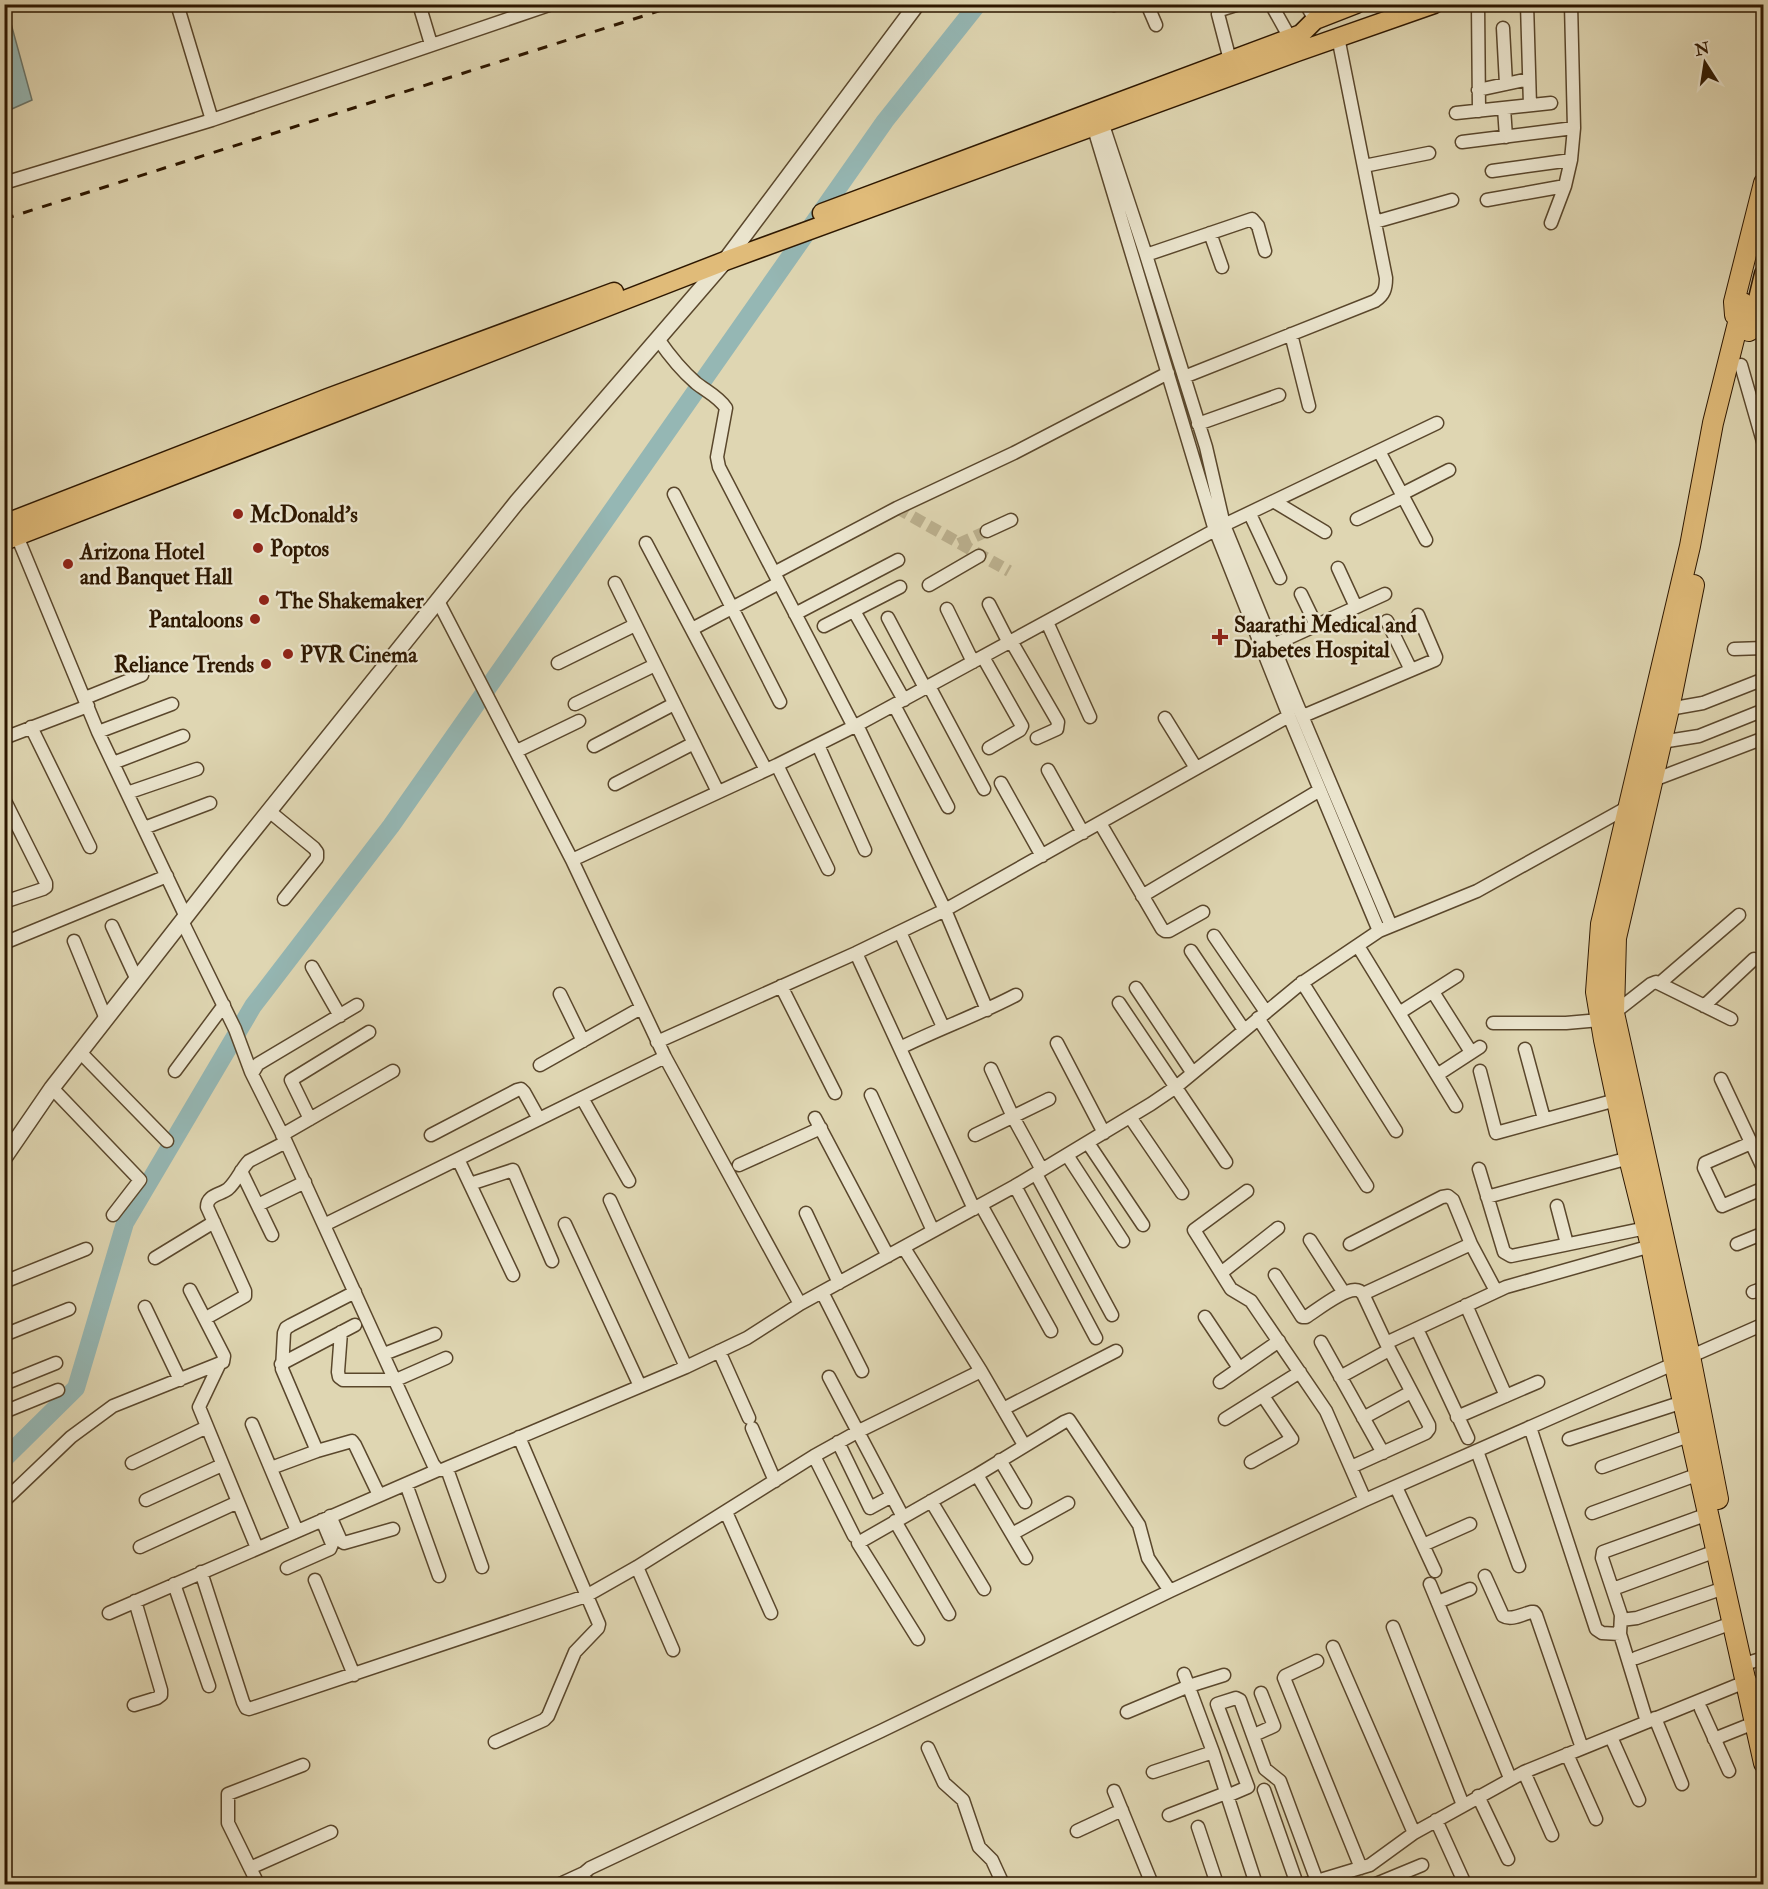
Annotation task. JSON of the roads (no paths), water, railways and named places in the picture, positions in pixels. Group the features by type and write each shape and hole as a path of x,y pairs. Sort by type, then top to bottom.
{"highway":[{"path":"1754,1675 1732,1623 1683,1402 1682,1359 1649,1237 1616,1100 1607,1017 1616,938 1669,710 1726,423 1741,365 1743,330 1734,302 1764,183"},
{"path":"1754,306 1743,330 1713,423 1690,546 1601,924 1596,992 1607,1017 1754,1675 1761,1716 1764,1762"}],"main road":[{"path":"1295,36 1310,12 1356,4"},
{"path":"1095,118 1230,60 1295,36 1371,15 1398,4"},
{"path":"9,534 191,461 725,261 800,228 1095,118 1434,4"},
{"path":"1754,306 1764,216"},
{"path":"191,461 328,398 736,246 800,228"},
{"path":"1754,306 1764,274"}],"street":[{"path":"177,4 212,120"},
{"path":"419,4 431,44"},
{"path":"4,183 212,120 552,4"},
{"path":"4,1158 52,1089 184,919 517,502 725,261 917,4"},
{"path":"1147,4 1156,25"},
{"path":"1230,60 1218,14 1220,10 1239,4"},
{"path":"1271,4 1295,36"},
{"path":"1478,4 1479,111"},
{"path":"1527,4 1530,105"},
{"path":"1551,223 1565,186 1574,128 1571,4"},
{"path":"1503,28 1506,84"},
{"path":"1184,377 1375,301 1384,293 1386,278 1338,37"},
{"path":"1479,90 1529,79"},
{"path":"1456,113 1551,103"},
{"path":"1504,108 1506,137"},
{"path":"1095,118 1146,255 1184,377 1207,453 1220,528 1273,645 1391,926"},
{"path":"1095,118 1168,372 1220,528 1289,716 1379,931"},
{"path":"1462,142 1574,128"},
{"path":"1364,166 1429,153"},
{"path":"1492,171 1570,160"},
{"path":"1487,200 1565,186"},
{"path":"1375,222 1452,200"},
{"path":"1146,255 1252,219 1257,226 1265,251"},
{"path":"1210,232 1222,267"},
{"path":"1291,334 1309,405"},
{"path":"658,339 676,364 696,383 722,402 726,408 718,447 719,467 855,726 945,910 987,1010"},
{"path":"1741,365 1764,445"},
{"path":"692,629 732,608 776,578 897,508 1014,453 1168,372"},
{"path":"1198,424 1279,395"},
{"path":"572,860 818,745 1220,528 1437,423"},
{"path":"1379,451 1426,540"},
{"path":"1357,519 1449,470"},
{"path":"674,494 780,702"},
{"path":"1275,502 1325,532"},
{"path":"1250,514 1280,578"},
{"path":"987,531 1011,520"},
{"path":"9,534 235,1029 251,1073 284,1138 433,1464 442,1469 482,1567"},
{"path":"646,543 692,629 828,868"},
{"path":"929,585 979,556"},
{"path":"795,614 898,560"},
{"path":"1338,568 1356,607"},
{"path":"615,583 718,792"},
{"path":"824,626 900,587"},
{"path":"1301,594 1316,625"},
{"path":"1273,645 1385,594"},
{"path":"438,601 572,860 657,1042 800,1304"},
{"path":"989,604 1058,722 1057,729 1038,738"},
{"path":"947,609 1022,726 1020,730 989,748"},
{"path":"854,611 948,807"},
{"path":"1303,716 1431,662 1436,657 1418,615"},
{"path":"888,618 984,789"},
{"path":"1387,621 1411,670"},
{"path":"1047,622 1090,717"},
{"path":"558,663 635,625"},
{"path":"1734,649 1764,648"},
{"path":"576,704 655,664"},
{"path":"4,738 142,675"},
{"path":"1669,710 1702,703 1764,679"},
{"path":"98,732 172,704"},
{"path":"594,746 674,704"},
{"path":"1661,742 1699,736 1764,710"},
{"path":"657,1042 856,953 945,910 1289,716"},
{"path":"1165,718 1196,768"},
{"path":"517,751 579,721"},
{"path":"32,727 90,847"},
{"path":"113,763 183,736"},
{"path":"1651,781 1764,738"},
{"path":"615,784 694,743"},
{"path":"818,745 866,850"},
{"path":"127,793 197,769"},
{"path":"1048,770 1083,833"},
{"path":"1001,783 1042,856"},
{"path":"1142,896 1320,790"},
{"path":"4,799 46,887 4,902"},
{"path":"144,828 210,803"},
{"path":"109,1613 747,1338 800,1304 978,1207 1130,1117 1176,1086 1302,982 1379,931 1477,891 1628,807"},
{"path":"269,811 314,848 317,855 284,899"},
{"path":"1100,823 1165,932 1203,912"},
{"path":"4,943 166,876"},
{"path":"1493,1023 1566,1023 1607,1017 1651,984 1659,983 1739,915"},
{"path":"112,926 137,980"},
{"path":"900,932 943,1027"},
{"path":"1214,936 1367,1186"},
{"path":"74,941 106,1019"},
{"path":"1358,946 1456,1106"},
{"path":"1191,951 1244,1030"},
{"path":"856,953 978,1207 1050,1330"},
{"path":"1704,1006 1754,959"},
{"path":"312,967 340,1016"},
{"path":"1399,1013 1457,976"},
{"path":"1302,982 1396,1131"},
{"path":"1659,983 1731,1019"},
{"path":"781,986 835,1093"},
{"path":"1136,988 1192,1072"},
{"path":"1433,992 1475,1050 1437,1075"},
{"path":"560,994 583,1041"},
{"path":"900,1048 1016,995"},
{"path":"1119,1003 1226,1162"},
{"path":"175,1071 224,1005"},
{"path":"251,1073 258,1064 357,1005"},
{"path":"540,1065 641,1008"},
{"path":"310,1119 291,1080 369,1032"},
{"path":"1057,1043 1104,1133"},
{"path":"1525,1049 1544,1119"},
{"path":"81,1052 167,1141"},
{"path":"324,1225 665,1057"},
{"path":"991,1069 1039,1172 1112,1315"},
{"path":"206,1318 245,1296 245,1291 207,1207 210,1198 230,1187 249,1161 310,1119 393,1071"},
{"path":"1480,1071 1496,1133 1616,1100"},
{"path":"1721,1079 1764,1170"},
{"path":"52,1089 140,1180 113,1215"},
{"path":"431,1135 517,1089 524,1092 539,1119"},
{"path":"871,1095 933,1232"},
{"path":"582,1098 629,1181"},
{"path":"975,1135 1049,1099"},
{"path":"1130,1117 1182,1193"},
{"path":"739,1166 818,1123 888,1256"},
{"path":"1088,1143 1143,1225"},
{"path":"1751,1143 1705,1163 1704,1168 1722,1206 1764,1188"},
{"path":"1067,1155 1123,1241"},
{"path":"1487,1197 1629,1158"},
{"path":"458,1159 513,1275"},
{"path":"1479,1169 1504,1252 1507,1255 1567,1244 1649,1237"},
{"path":"470,1185 513,1170 552,1261"},
{"path":"241,1171 272,1235"},
{"path":"258,1205 304,1182"},
{"path":"1015,1186 1096,1338"},
{"path":"1247,1191 1194,1230 1234,1292 1251,1301 1329,1417 1365,1500"},
{"path":"1350,1244 1442,1197 1449,1196 1453,1200 1471,1244 1496,1291"},
{"path":"610,1200 686,1366"},
{"path":"1557,1206 1567,1244"},
{"path":"806,1213 839,1283"},
{"path":"155,1258 214,1222"},
{"path":"565,1224 640,1386"},
{"path":"1221,1273 1278,1228"},
{"path":"1737,1244 1764,1233"},
{"path":"1340,1377 1417,1329 1496,1291 1649,1237"},
{"path":"1310,1240 1344,1293"},
{"path":"1363,1294 1471,1244"},
{"path":"904,1248 1024,1445"},
{"path":"4,1282 86,1249"},
{"path":"1275,1275 1302,1317 1306,1317 1344,1293 1359,1290 1429,1429 1351,1467"},
{"path":"190,1290 224,1356 199,1407 257,1548"},
{"path":"317,1450 281,1364 286,1328 355,1292"},
{"path":"822,1292 862,1371"},
{"path":"1466,1305 1506,1396"},
{"path":"145,1307 180,1380"},
{"path":"4,1335 69,1309"},
{"path":"1205,1317 1239,1368"},
{"path":"560,1884 585,1879 600,1863 1365,1500 1764,1323"},
{"path":"281,1364 355,1324"},
{"path":"1417,1329 1468,1438"},
{"path":"341,1332 338,1372 339,1377 343,1380 396,1380 446,1358"},
{"path":"384,1354 435,1334"},
{"path":"1220,1382 1278,1341"},
{"path":"1321,1342 1383,1453"},
{"path":"719,1351 775,1481"},
{"path":"1003,1409 1116,1351"},
{"path":"4,1384 56,1363"},
{"path":"4,1501 71,1437 114,1406 219,1365"},
{"path":"201,1572 246,1708 249,1709 586,1596 637,1568 838,1442 981,1371"},
{"path":"1225,1419 1300,1372"},
{"path":"829,1377 892,1496 899,1519 949,1614"},
{"path":"1457,1417 1538,1382"},
{"path":"4,1412 58,1390"},
{"path":"1363,1418 1411,1392"},
{"path":"1251,1462 1292,1439 1263,1396"},
{"path":"1569,1439 1683,1402"},
{"path":"918,1640 858,1543 1070,1420 1139,1525 1148,1558 1170,1591"},
{"path":"252,1424 297,1531"},
{"path":"132,1463 207,1427"},
{"path":"1530,1427 1596,1629 1602,1633 1620,1634"},
{"path":"1602,1467 1691,1435"},
{"path":"495,1742 544,1720 548,1716 575,1652 598,1628 599,1624 519,1437"},
{"path":"271,1468 317,1450 352,1442 379,1495"},
{"path":"838,1442 870,1508 892,1496"},
{"path":"1477,1451 1519,1566"},
{"path":"814,1456 854,1536"},
{"path":"1000,1460 1025,1502"},
{"path":"146,1500 222,1465"},
{"path":"1592,1513 1699,1474"},
{"path":"977,1475 1026,1558"},
{"path":"406,1484 439,1576"},
{"path":"1396,1487 1435,1571"},
{"path":"931,1501 984,1589"},
{"path":"140,1547 238,1502"},
{"path":"1012,1534 1068,1503"},
{"path":"726,1512 771,1613"},
{"path":"1682,1784 1651,1720 1620,1634 1621,1615 1602,1558 1603,1552 1708,1514"},
{"path":"326,1518 344,1544 393,1529"},
{"path":"287,1568 330,1549 332,1544 326,1518"},
{"path":"1423,1545 1470,1524"},
{"path":"1612,1589 1716,1551"},
{"path":"637,1568 673,1650"},
{"path":"1485,1576 1503,1616 1506,1618 1534,1612 1582,1748"},
{"path":"315,1580 354,1675"},
{"path":"174,1584 209,1686"},
{"path":"1430,1584 1510,1778"},
{"path":"1621,1620 1638,1618 1724,1587"},
{"path":"1438,1602 1470,1589"},
{"path":"134,1705 161,1695 135,1601"},
{"path":"1636,1658 1732,1623"},
{"path":"1393,1627 1463,1805"},
{"path":"1333,1647 1414,1833"},
{"path":"1317,1661 1284,1678 1365,1866 1376,1884 1422,1865"},
{"path":"1127,1712 1187,1680 1224,1675"},
{"path":"1169,1815 1246,1789 1248,1784 1217,1704 1239,1699 1265,1769 1280,1781 1312,1883 1365,1866 1414,1833 1510,1778 1754,1675"},
{"path":"1187,1680 1256,1884"},
{"path":"1254,1735 1274,1726 1261,1693"},
{"path":"1701,1709 1729,1772"},
{"path":"1714,1739 1761,1716"},
{"path":"1611,1737 1639,1800"},
{"path":"928,1748 944,1783 963,1800 979,1847 992,1860 1003,1884"},
{"path":"1153,1772 1213,1752"},
{"path":"1567,1754 1596,1819"},
{"path":"258,1884 228,1823 228,1794 303,1765"},
{"path":"1524,1772 1552,1835"},
{"path":"1264,1790 1297,1884"},
{"path":"1114,1791 1152,1884"},
{"path":"1479,1796 1508,1859"},
{"path":"1077,1831 1122,1810"},
{"path":"1436,1820 1465,1884"},
{"path":"1198,1827 1217,1884"},
{"path":"250,1868 331,1832"}],"water":[{"path":"5,9 7,9 32,100 5,112"}],"waterway":[{"path":"4,1459 76,1388 125,1223 253,1006 391,826 885,121 978,4"}],"tunnel":[{"path":"897,508 1009,571"},
{"path":"959,544 987,531"}],"railway":[{"path":"4,219 681,4"}],"place":[{"name":"McDonald's","path":"238,514"},
{"name":"Poptos","path":"258,548"},
{"name":"Arizona Hotel and Banquet Hall","path":"68,564"},
{"name":"The Shakemaker","path":"264,600"},
{"name":"Pantaloons","path":"255,619"},
{"name":"Saarathi Medical and Diabetes Hospital","path":"1220,637"},
{"name":"PVR Cinema","path":"288,654"},
{"name":"Reliance Trends","path":"266,664"}]}
